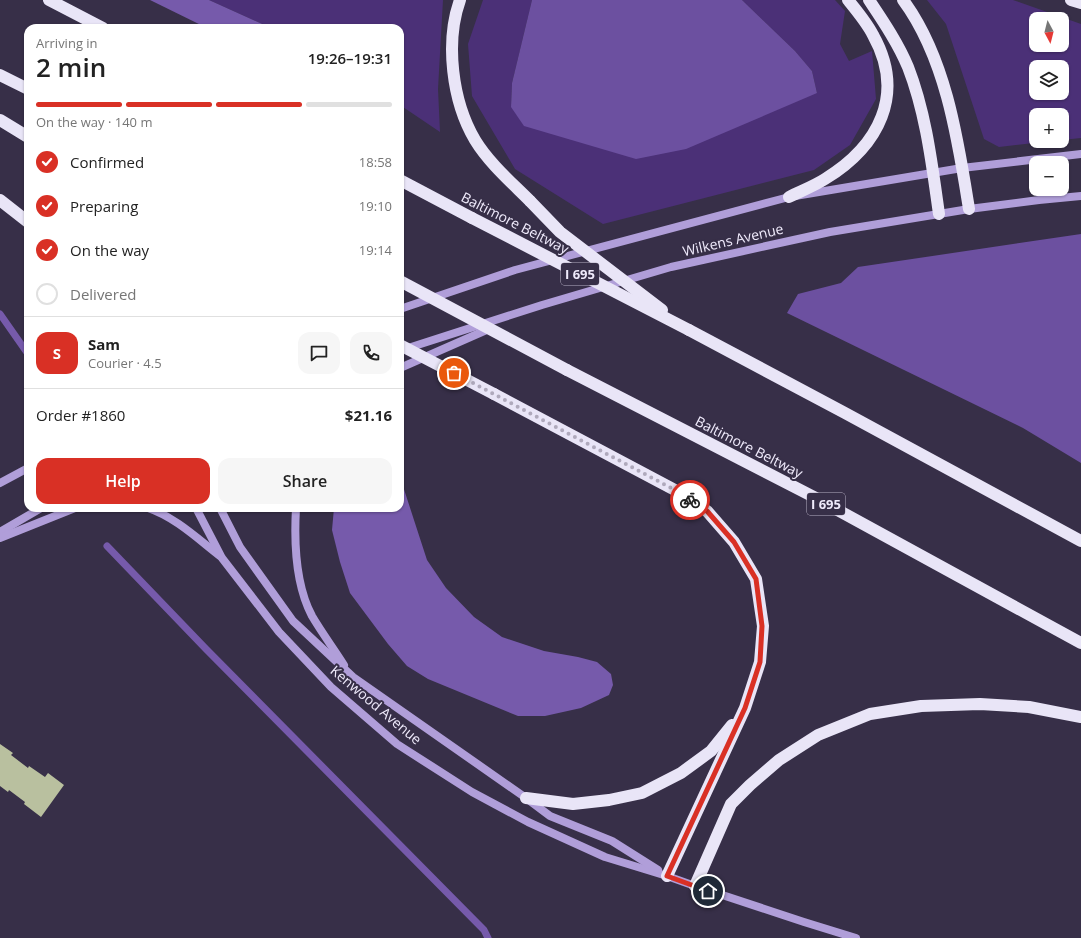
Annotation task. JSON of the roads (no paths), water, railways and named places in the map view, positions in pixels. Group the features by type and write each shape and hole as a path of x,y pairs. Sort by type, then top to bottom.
{"highway":[{"path":"49,0 95,24"},
{"path":"460,0 456,11 453,45 454,81 461,109 475,140 494,164 560,232 689,330"},
{"path":"789,197 825,179 850,160 866,144 877,128 884,112 888,93 887,74 882,55 873,34 848,0"},
{"path":"869,0 886,25 908,66 921,109 939,214"},
{"path":"903,0 910,9 933,54 949,104 962,168 968,209"},
{"path":"1071,0 1081,3"},
{"path":"0,75 24,87"},
{"path":"0,120 24,135"},
{"name":"Baltimore Beltway","path":"404,182 689,330 1081,541"},
{"path":"0,200 24,219"},
{"name":"Baltimore Beltway","path":"404,283 567,370 812,496 1081,643"},
{"path":"404,347 673,489 707,511 734,542 756,579 762,626 760,662 745,708 667,876"},
{"path":"695,886 731,804 779,760 818,735 870,714 921,706 980,704 1029,707 1081,717"},
{"path":"526,798 573,804 609,800 642,793 681,773 711,751 745,708"}],"main road":[{"name":"Wilkens Avenue","path":"404,308 515,270 789,197 933,172 1081,154"},
{"name":"Wilkens Avenue","path":"404,350 542,305 671,267 830,232 968,209 1081,196"},
{"path":"404,366 542,305"},
{"path":"0,484 24,470"},
{"path":"0,532 34,512"},
{"path":"0,538 65,512"},
{"path":"158,512 181,526 222,558"},
{"name":"Kenwood Avenue","path":"198,512 222,558 279,632 330,687 397,744 472,792 528,822 604,857 856,938"},
{"name":"Kenwood Avenue","path":"222,512 240,547 293,621 353,677 550,816 612,841 667,876"},
{"path":"296,512 294,532 297,565 302,590 312,615 353,677"}],"waterway":[{"path":"0,314 24,348"},
{"path":"107,546 206,649 484,930 488,938"}]}
